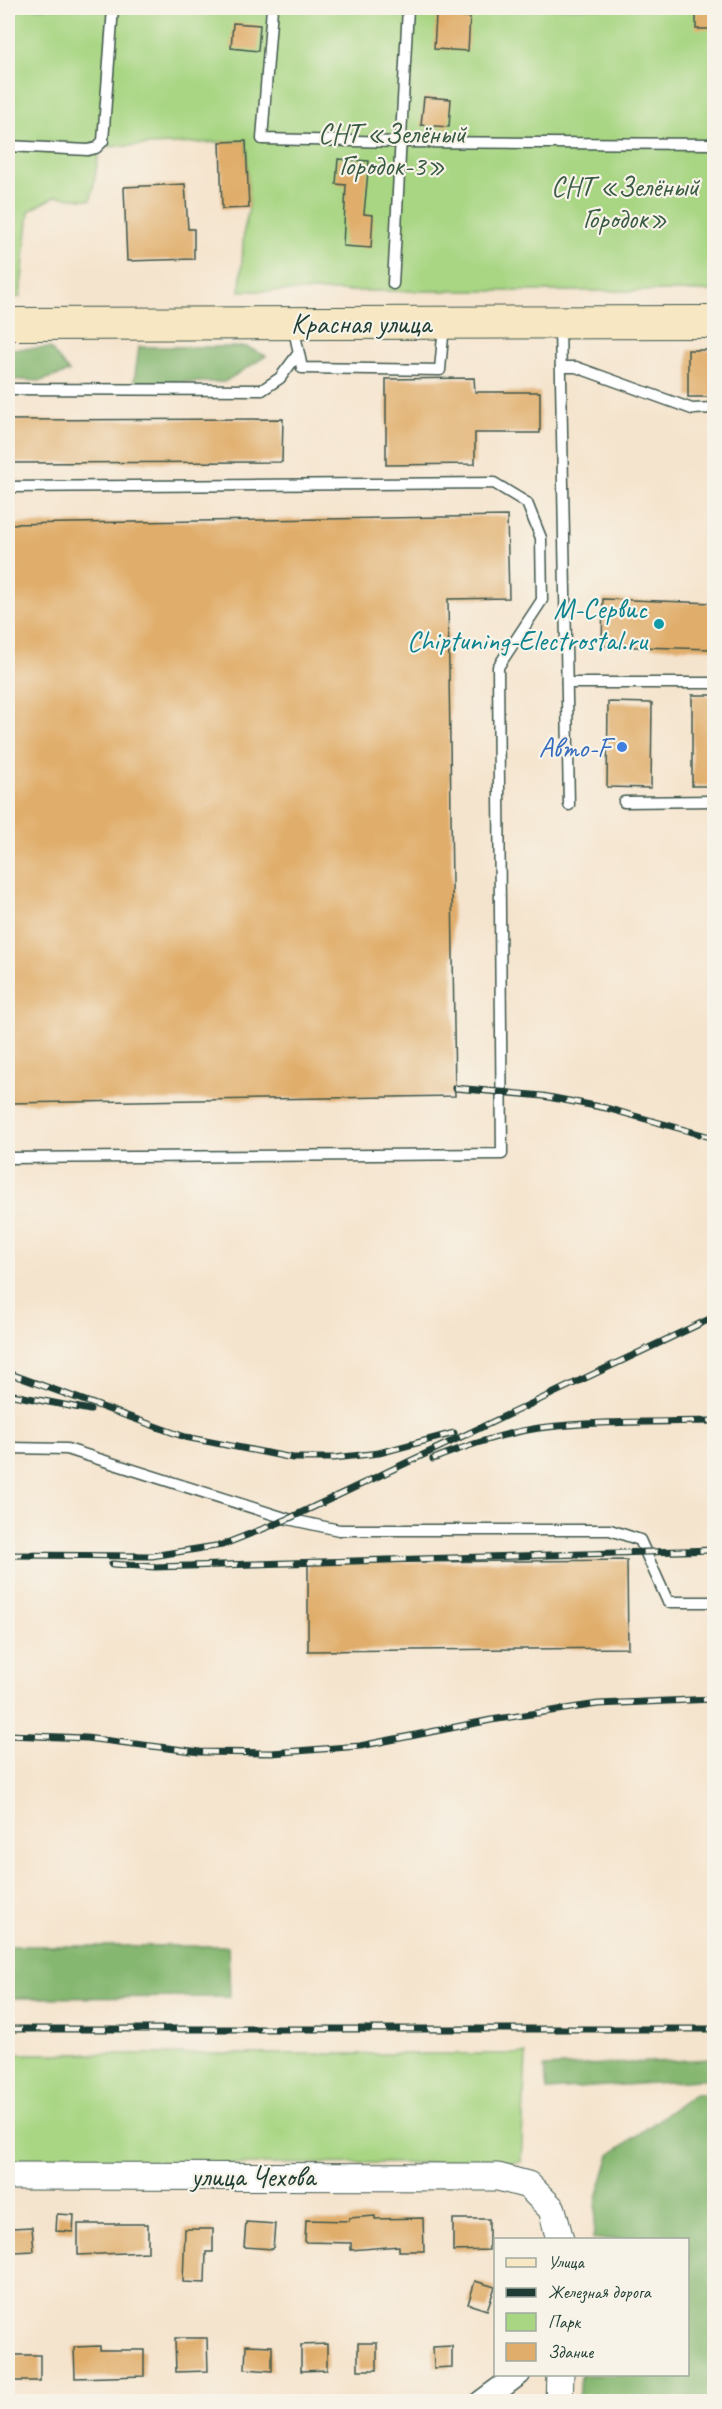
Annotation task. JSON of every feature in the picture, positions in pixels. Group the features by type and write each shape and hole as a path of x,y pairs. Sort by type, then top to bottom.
{"main road":[{"name":"Красная улица","path":"8,324 714,322"}],"street":[{"name":"улица Чехова","path":"8,2176 498,2177 528,2185 552,2209 559,2238"},
{"path":"481,2402 516,2376"},
{"path":"559,2402 560,2376"}],"lane":[{"path":"8,146 88,150 96,148 103,141 113,8"},
{"path":"272,8 262,139 714,144"},
{"path":"393,284 408,8"},
{"path":"292,323 302,368 440,370 445,322"},
{"path":"560,322 569,805"},
{"path":"8,389 262,390 280,378 298,354"},
{"path":"561,367 576,367 692,409 714,408"},
{"path":"8,487 494,483 527,504 541,538 542,600 498,667 502,1154 8,1158"},
{"path":"567,683 714,683"},
{"path":"624,802 714,801"},
{"path":"8,1448 67,1449 288,1519 339,1530 610,1530 640,1540 669,1602 714,1602"}],"green space":[{"path":"8,8 714,8 714,291 240,291 244,230 249,208 246,141 100,147 91,200 56,196 29,211 20,297 8,297"},
{"path":"139,347 247,347 266,356 224,382 134,382"},
{"path":"50,348 69,372 40,381 8,379 8,349"},
{"path":"8,1946 228,1946 230,1997 8,1998"},
{"path":"8,2054 526,2054 521,2162 8,2166"},
{"path":"714,2059 714,2079 547,2090 544,2067"},
{"path":"694,2094 714,2094 714,2401 578,2401 580,2376 689,2376 689,2238 593,2238 597,2198 610,2155"}],"building":[{"path":"696,8 714,8 714,29 696,29"},
{"path":"436,15 470,17 468,51 434,49"},
{"path":"233,23 260,25 258,51 231,48"},
{"path":"424,97 451,99 449,127 421,125"},
{"path":"246,141 249,208 222,209 220,142"},
{"path":"338,159 369,161 364,214 373,215 371,248 343,246 346,185 336,184"},
{"path":"185,184 188,229 194,229 194,259 127,261 124,187"},
{"path":"688,350 714,350 714,397 688,397"},
{"path":"474,378 475,392 540,392 540,433 475,433 475,464 386,465 386,379"},
{"path":"283,419 282,462 8,463 8,420"},
{"path":"507,516 509,598 448,599 455,1096 8,1103 8,524"},
{"name":"M-Сервис Chiptuning-Electrostal.ru","path":"603,599 714,603 714,649 602,646"},
{"path":"692,695 714,695 714,786 692,786"},
{"path":"608,702 652,703 651,788 607,787"},
{"path":"627,1560 628,1648 308,1651 308,1563"},
{"path":"57,2214 74,2215 73,2232 56,2231"},
{"path":"375,2216 375,2219 423,2218 424,2251 399,2251 399,2246 351,2250 351,2243 305,2242 306,2220 349,2221 349,2218"},
{"path":"453,2219 489,2219 489,2250 453,2251"},
{"path":"246,2222 275,2224 273,2249 244,2247"},
{"path":"78,2224 148,2224 148,2252 78,2255"},
{"path":"32,2227 34,2251 14,2252 12,2228"},
{"path":"185,2229 213,2229 213,2252 206,2252 205,2283 183,2282"},
{"path":"475,2281 494,2287 487,2310 468,2304"},
{"path":"175,2338 207,2338 208,2371 176,2372"},
{"path":"358,2343 377,2343 377,2370 358,2370"},
{"path":"327,2344 327,2370 301,2371 301,2345"},
{"path":"246,2345 272,2346 272,2371 245,2369"},
{"path":"100,2346 100,2350 144,2350 144,2376 75,2378 74,2347"},
{"path":"452,2346 452,2367 434,2368 433,2347"},
{"path":"8,2355 40,2355 40,2381 8,2381"}],"railway":[{"path":"455,1088 543,1096 606,1108 714,1138"},
{"path":"8,1555 152,1556 222,1545 288,1519 714,1317"},
{"path":"8,1373 185,1437 293,1458 334,1458 379,1453 454,1433"},
{"path":"8,1394 90,1410"},
{"path":"433,1459 485,1440 539,1428 605,1423 714,1421"},
{"path":"112,1564 155,1567 714,1550"},
{"path":"8,1735 86,1738 200,1752 272,1753 360,1746 491,1720 598,1704 714,1699"},
{"path":"8,2029 714,2029"}],"place":[{"name":"M-Сервис Chiptuning-Electrostal.ru","path":"659,624"},
{"name":"Авто-F","path":"622,747"}],"park label":[{"name":"СНТ «Зелёный Городок-3»","path":"392,149"},
{"name":"СНТ «Зелёный Городок»","path":"625,202"}]}
